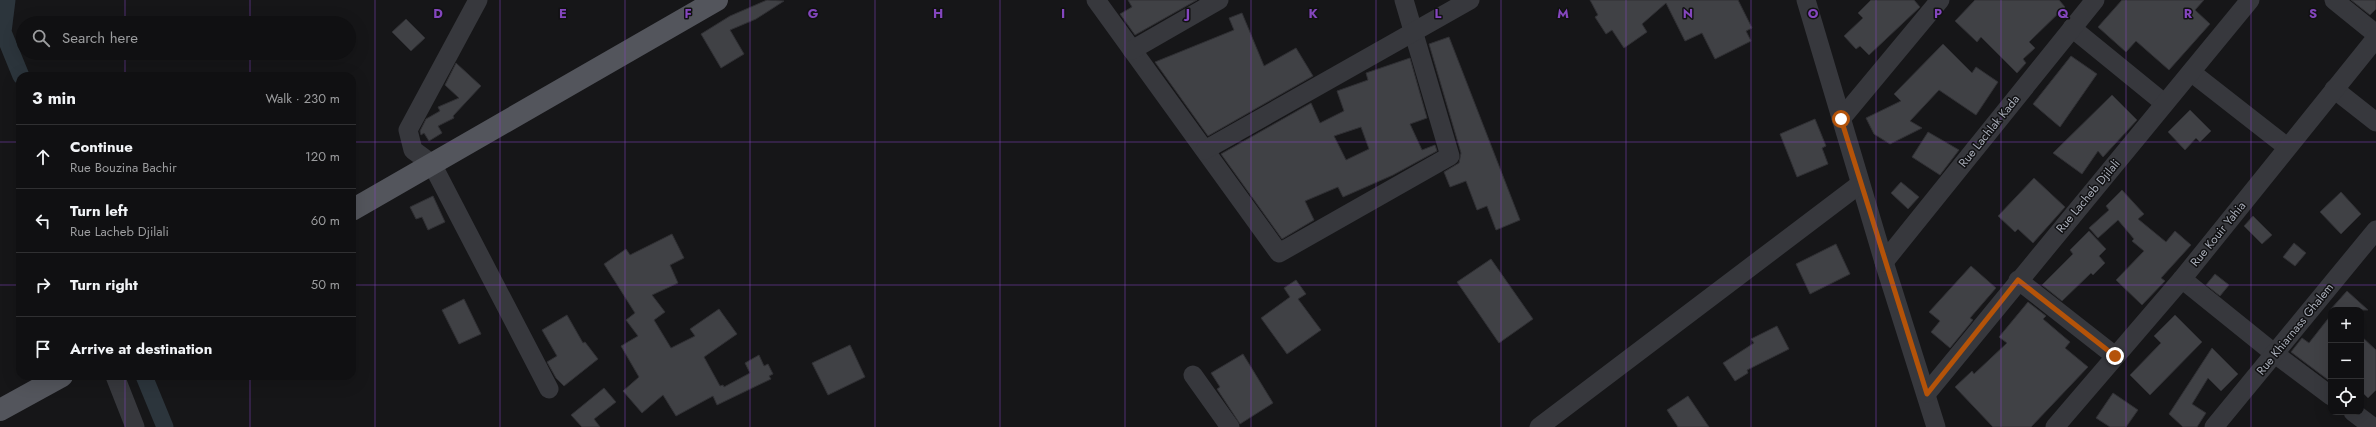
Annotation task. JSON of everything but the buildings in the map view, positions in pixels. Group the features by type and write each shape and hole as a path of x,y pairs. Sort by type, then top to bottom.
{"main road":[{"path":"356,208 717,0"},
{"path":"0,410 55,380"}],"street":[{"path":"478,0 408,130 413,150 432,164 549,389"},
{"path":"1096,0 1279,253 1450,156 1404,0"},
{"path":"1132,50 1219,0"},
{"path":"1205,150 1470,0"},
{"path":"1806,0 1860,184 1927,394 1936,427"},
{"path":"1841,119 1940,0"},
{"name":"Rue Lachlak Kada","path":"1884,262 2095,0"},
{"name":"Rue Lacheb Djilali","path":"1927,394 2018,280 2250,0"},
{"path":"2334,0 2376,34"},
{"path":"2072,28 2164,103"},
{"name":"Rue Kouir Yahia","path":"2055,427 2182,279 2376,38"},
{"path":"2191,72 2287,147"},
{"path":"2334,89 2376,122"},
{"path":"1539,427 1860,184"},
{"name":"Rue Khiarnass Ghalem","path":"2214,427 2376,230"},
{"path":"2182,279 2274,354 2328,394"},
{"path":"2018,280 2115,356"},
{"path":"1193,375 1230,427"},
{"path":"117,380 135,427"},
{"path":"2357,415 2373,427"}],"waterway":[{"path":"7,0 3,32 19,72"},
{"path":"146,380 165,427"}],"route":[{"path":"1841,119 1884,262 1927,394 2018,280 2115,356"}]}
